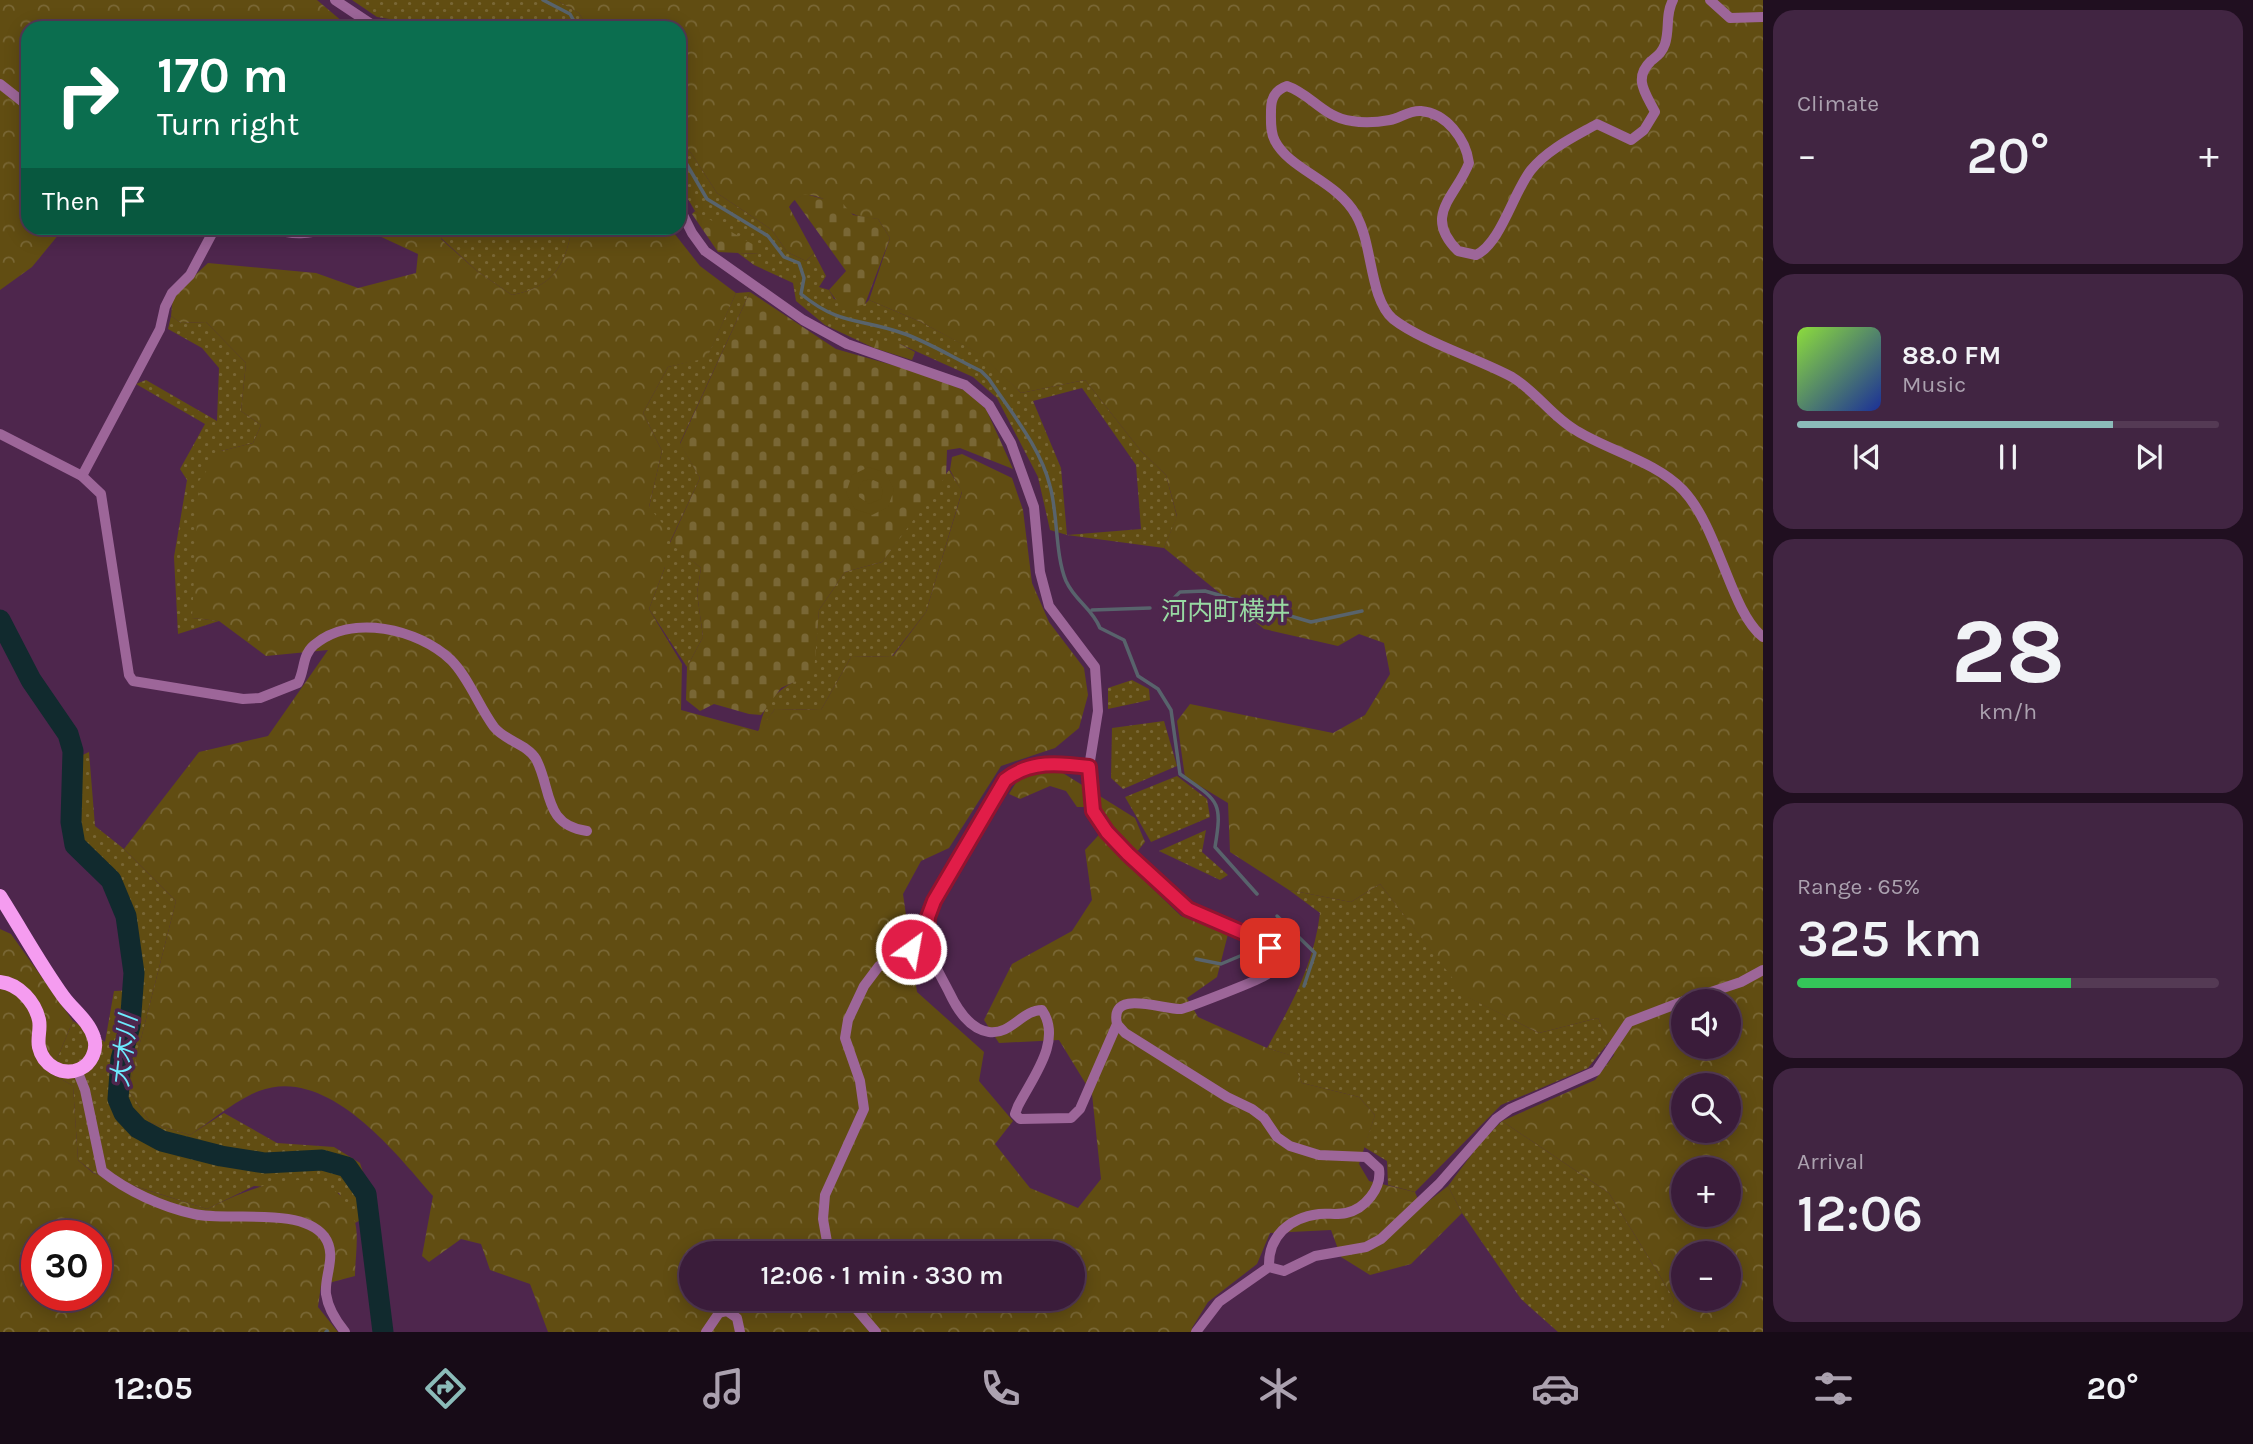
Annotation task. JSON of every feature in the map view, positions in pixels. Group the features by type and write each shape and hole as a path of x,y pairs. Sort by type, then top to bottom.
{"main road":[{"path":"0,897 63,996 90,1027 96,1041 94,1055 77,1070 63,1071 50,1066 42,1056 38,1043 40,1022 33,1004 21,991 0,982"}],"street":[{"path":"335,0 366,21"},
{"path":"1672,0 1666,16 1664,49 1649,62 1641,80 1646,100 1655,112 1644,130 1631,140 1597,124 1546,155 1520,188 1491,242 1476,255 1458,251 1441,227 1440,216 1469,163 1461,138 1450,125 1435,115 1413,111 1390,120 1352,121 1317,108 1303,93 1287,86 1279,89 1271,104 1272,132 1282,151 1329,184 1357,216 1366,239 1380,300 1394,319 1513,378 1576,431 1662,474 1683,490 1708,524 1748,621 1763,637"},
{"path":"1710,0 1730,18 1763,17"},
{"path":"0,85 21,101"},
{"path":"686,221 692,233 720,264 828,337 965,385 989,405 1011,443 1034,507 1040,572 1049,606 1095,667 1098,711 1089,767 1093,811 1107,832 1188,909 1261,942 1275,956 1267,975 1257,981 1218,993 1192,1007 1177,1009 1127,1003 1119,1008 1115,1016 1117,1024 1080,1109 1071,1118 1020,1119 1015,1114 1018,1106 1048,1045 1047,1018 1042,1010 1035,1010 1003,1031 990,1033 971,1024 953,1002 927,942 928,917 934,901 1005,780 1017,770 1036,765 1056,763 1089,767"},
{"path":"82,476 160,329 172,293 190,275 211,235"},
{"path":"0,434 82,476 95,486 103,500 129,675 133,681 141,685 243,699 260,698 298,683 305,658 314,645 338,631 370,627 408,635 434,646 453,662 499,733 529,751 536,760 548,802 558,817 574,829 587,831"},
{"path":"826,1241 823,1219 825,1195 864,1109 860,1081 845,1038 848,1020 864,986 879,966 927,942"},
{"path":"1720,989 1763,970"},
{"path":"1196,1332 1219,1302 1269,1267 1284,1271 1315,1256 1366,1247 1381,1239 1439,1184 1496,1119 1510,1109 1596,1071 1629,1022 1671,1006"},
{"path":"1117,1024 1209,1087 1252,1109 1264,1118 1277,1137 1290,1146 1312,1154 1366,1157 1379,1169 1377,1186 1362,1205 1347,1213 1300,1218 1284,1227 1269,1254 1269,1267"},
{"path":"77,1070 85,1090 102,1171 121,1186 194,1214 297,1220 316,1230 324,1237 331,1252 326,1293 337,1322 345,1332"},
{"path":"706,1332 719,1313 727,1311 737,1318 740,1332"},
{"path":"858,1311 876,1332"}],"green space":[{"path":"0,0 317,0 342,21 21,21 21,235 58,235 32,267 0,290"},
{"path":"352,0 556,0 579,13 584,21 402,21 377,17"},
{"path":"556,0 1763,0 1763,1332 1666,1332 1671,1311 1741,1311 1741,1241 1671,1241 1671,1294 1609,1193 1502,1121 1595,1080 1614,1055 1598,1018 1539,1033 1467,997 1380,884 1351,902 1289,890 1230,852 1228,803 1185,777 1177,721 1190,704 1333,733 1365,715 1390,674 1384,643 1359,634 1338,646 1264,629 1164,548 1177,516 1166,475 1141,451 1085,380 1021,393 980,354 921,322 869,300 890,238 878,219 859,216 812,195 796,199 789,207 814,253 806,261 787,252 772,230 717,193 686,149 686,21 584,21 579,13"},
{"path":"686,149 717,193 772,230 787,252 806,261 814,253 826,276 819,287 829,290 834,299 865,304 869,300 921,322 981,354 1021,393 1085,380 1141,451 1166,475 1177,517 1164,548 1067,535 1050,530 1038,477 997,398 973,377 900,344 874,348 825,325 796,301 793,283 754,265 738,253 759,254 695,211 686,196","holes":["1082,388 1136,465 1141,529 1067,535 1061,468 1033,401"]},
{"path":"805,194 824,199 836,196 853,215 878,219 890,238 865,304 844,305 829,290 846,271 794,199"},
{"path":"695,211 761,249 760,254 718,252 692,214"},
{"path":"377,235 442,235 441,239 477,271 512,295 547,281 560,264 570,235 676,235 700,266 736,293 707,358 668,367 643,413 662,451 649,507 666,528 665,567 649,609 682,664 681,710 758,731 775,709 821,710 851,657 893,656 926,612 962,492 950,470 952,457 962,454 1012,478 1023,510 1032,583 1049,622 1084,668 1088,695 1079,728 1055,748 1001,766 949,848 921,861 903,894 917,992 984,1052 979,1081 1013,1121 995,1144 1030,1188 1078,1208 1101,1179 1092,1094 1059,1040 999,1043 984,1020 1012,964 1072,931 1092,900 1085,850 1108,825 1098,807 1077,807 1066,791 1050,786 1020,799 1009,794 1022,773 1058,770 1135,818 1145,842 1127,864 1181,916 1228,934 1217,977 1187,998 1198,1017 1267,1048 1290,1055 1302,1083 1359,1097 1375,1115 1359,1164 1369,1181 1415,1192 1421,1207 1448,1186 1462,1213 1411,1264 1370,1275 1341,1257 1331,1230 1270,1233 1257,1264 1208,1302 1192,1328 1193,1332 548,1332 530,1284 490,1270 481,1244 461,1239 429,1262 422,1256 433,1196 379,1137 334,1101 310,1090 284,1086 251,1095 190,1135 151,1123 128,1090 176,901 124,849 199,752 268,736 328,650 266,656 219,621 192,618 199,481 221,451 253,443 261,425 241,411 246,363 206,322 181,323 171,316 173,296 208,263 316,273 358,288 416,273 418,254"},
{"path":"442,235 570,235 560,264 547,281 512,295 477,271 441,238"},
{"path":"750,292 680,443 700,478 670,542 701,568 697,593 703,637 687,667 649,609 665,567 649,507 662,451 643,413 668,367 707,357 736,293"},
{"path":"750,292 836,349 924,374 966,391 986,409 1013,469 960,448 947,450 946,476 882,562 845,572 819,610 814,673 781,688 761,715 714,704 700,711 686,700 687,667 703,637 697,593 701,568 670,543 700,478 680,444"},
{"path":"171,316 181,323 206,322 246,363 241,411 261,425 253,443 221,451 192,618 219,621 178,634 174,557 187,480 180,469 205,424 136,384 146,380 217,421 219,368 202,348 168,329"},
{"path":"877,339 900,344 915,352 912,360 874,348"},
{"path":"869,467 886,473 894,490 888,507 872,515 855,509 846,493 852,475","holes":["871,479 880,483 883,491 881,499 869,504 859,497 858,488 863,481"]},
{"path":"949,470 962,491 926,612 892,656 851,657 821,710 775,709 759,731 765,709 777,694 813,672 819,610 845,572 882,562"},
{"path":"1132,680 1149,689 1150,700 1108,709 1108,688"},
{"path":"1164,721 1177,766 1123,789 1111,778 1112,728"},
{"path":"89,752 95,826 124,849 176,901 128,1090 151,1123 190,1135 224,1113 277,1143 334,1147 360,1163 376,1212 355,1223 339,1193 254,1186 207,1209 94,1173 78,1160 73,1086 51,1073 73,1021 105,1042 114,991 136,990 136,918 121,881 80,840 74,759"},
{"path":"1177,776 1207,799 1210,817 1151,842 1125,797"},
{"path":"1206,830 1202,852 1228,875 1220,880 1159,851"},
{"path":"1380,884 1468,997 1539,1033 1598,1018 1609,1042 1588,1068 1501,1105 1415,1192 1388,1185 1387,1161 1364,1147 1375,1115 1359,1097 1302,1083 1289,1055 1267,1048 1307,967 1320,913 1289,890 1351,902"},
{"path":"0,929 11,934 73,1021 51,1073 73,1086 78,1160 93,1173 207,1209 246,1192 290,1181 310,1181 329,1187 344,1200 356,1228 355,1276 321,1285 318,1307 338,1332 0,1332"},
{"path":"1502,1121 1609,1193 1671,1294 1671,1311 1667,1332 1558,1332 1521,1299 1462,1213 1448,1186 1481,1142"}],"waterway":[{"path":"543,0 570,14 574,21"},
{"path":"686,163 707,199 768,236 784,257 799,263 804,278 801,294 815,304 850,320 912,337 981,371 989,379 1024,430 1046,472 1053,497 1060,559 1066,581 1100,628 1124,640 1138,676 1158,689 1171,710 1180,774 1203,790 1215,803 1218,820 1215,847 1257,894"},
{"path":"1170,602 1180,592 1205,591 1311,622 1362,611"},
{"path":"1092,610 1150,608"},
{"name":"大木川","path":"0,620 31,680 68,734 73,751 71,822 75,845 111,880 126,916 134,973 130,1026 121,1059 118,1099 124,1113 138,1128 162,1141 221,1156 265,1163 322,1160 347,1167 366,1194 383,1332"},
{"path":"1277,916 1315,953 1304,986"},
{"path":"1196,959 1221,964 1240,956"}],"district":[{"name":"河内町横井","path":"1226,611"}],"route":[{"path":"911,949 927,942 928,917 934,901 1005,780 1017,770 1056,763 1089,767 1093,811 1107,832 1188,909 1246,934 1270,948"}]}
